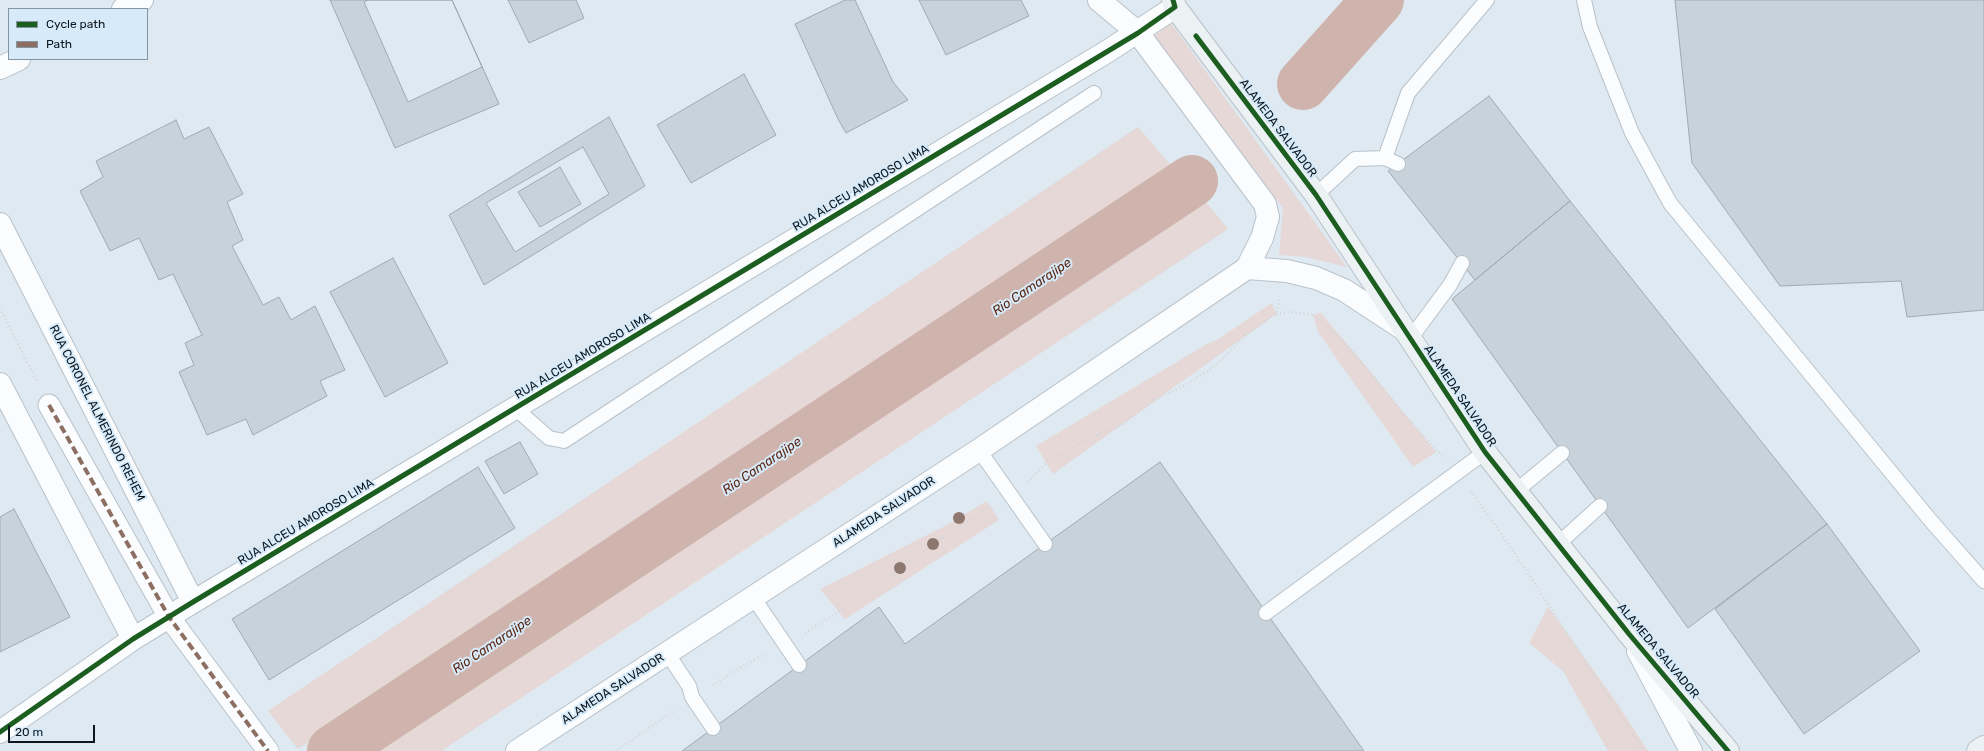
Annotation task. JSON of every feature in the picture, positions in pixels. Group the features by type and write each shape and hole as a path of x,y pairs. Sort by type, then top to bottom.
{"main road":[{"name":"ALAMEDA SALVADOR","path":"1174,4 1196,36 1314,192 1485,452 1629,634 1728,751"},
{"path":"1978,751 1984,747"}],"street":[{"path":"125,8 142,0"},
{"path":"1099,0 1138,33"},
{"name":"RUA ALCEU AMOROSO LIMA","path":"0,732 133,639 1138,33 1174,4"},
{"name":"ALAMEDA SALVADOR","path":"517,751 979,450 1247,268 1262,238 1268,217 1265,204 1138,33"},
{"path":"0,68 17,60"},
{"name":"RUA CORONEL ALMERINDO REHEM","path":"0,224 193,602"},
{"name":"ALAMEDA SALVADOR","path":"1247,268 1287,272 1316,278 1344,290 1406,333"},
{"path":"0,384 133,639"},
{"path":"49,404 169,617 268,751"},
{"path":"1629,634 1691,751"}],"lane":[{"path":"1385,158 1408,93 1487,0"},
{"path":"1584,0 1590,27 1632,133 1670,203 1931,521 1984,581"},
{"path":"515,408 550,438 564,441 1094,93"},
{"path":"1314,192 1355,159 1385,158 1398,164"},
{"path":"1406,333 1450,285 1462,263"},
{"path":"979,450 1045,544"},
{"path":"1266,613 1485,452"},
{"path":"1516,490 1562,453"},
{"path":"1558,544 1600,506"},
{"path":"753,597 798,666"},
{"path":"667,653 689,686 692,697 713,728"}],"path":[{"path":"1276,314 1287,272"},
{"path":"0,308 49,404"},
{"path":"616,751 643,734 692,697 846,607 934,544 999,501 1013,499 1047,462 1091,437 1123,424 1155,400 1189,383 1216,365 1245,336 1276,314 1289,312 1313,315 1349,347 1409,420 1457,473 1518,558 1644,751"}],"shaded area":[{"path":"1171,23 1347,267 1306,257 1279,255 1283,208 1154,36"},
{"path":"1138,127 1176,171 298,749 268,711"},
{"path":"1202,197 1228,229 441,751 367,751"},
{"path":"1272,303 1276,314 1053,474 1036,446 1207,344 1217,340"},
{"path":"1321,313 1436,452 1413,467 1318,332 1313,315"},
{"path":"987,501 999,520 845,619 820,589 945,526"},
{"path":"1548,607 1617,703 1648,751 1608,751 1563,671 1529,643"}],"building":[{"path":"330,0 452,0 499,104 395,148"},
{"path":"368,0 452,0 482,67 408,102 364,2"},
{"path":"508,0 576,0 584,18 529,43"},
{"path":"845,0 855,0 893,82 908,100 846,133 838,119 795,24"},
{"path":"919,0 1021,0 1029,16 946,55"},
{"path":"1675,0 1984,0 1984,310 1907,317 1901,281 1780,286 1692,163"},
{"path":"744,74 776,135 691,183 657,125"},
{"path":"1489,96 1570,201 1475,280 1388,171"},
{"path":"609,117 645,186 484,285 449,215"},
{"path":"176,120 184,139 209,127 243,194 227,202 243,240 232,246 263,305 279,297 291,320 315,306 345,370 320,381 327,396 253,435 246,419 207,435 179,372 194,365 185,343 202,335 173,274 159,280 139,238 110,251 80,191 103,177 96,161"},
{"path":"583,147 609,194 515,252 486,203"},
{"path":"560,167 581,204 540,227 518,192"},
{"path":"1570,201 1827,524 1688,628 1452,299"},
{"path":"393,258 448,363 385,397 330,292"},
{"path":"520,442 538,474 504,494 485,461"},
{"path":"1160,462 1364,751 682,751 879,607 905,644"},
{"path":"478,467 515,528 269,680 232,619"},
{"path":"14,509 70,617 0,652 0,517"},
{"path":"1827,524 1920,651 1804,734 1715,609"}],"waterway":[{"name":"Rio Camarajipe","path":"1303,84 1378,0"},
{"name":"Rio Camarajipe","path":"333,751 1192,181"}],"marked path":[{"path":"49,405 169,617 268,751"}],"cycle path":[{"path":"0,732 133,639 193,602 1138,33 1175,7 1173,0"},
{"path":"1196,36 1316,195 1485,452 1629,634 1728,751"}]}
